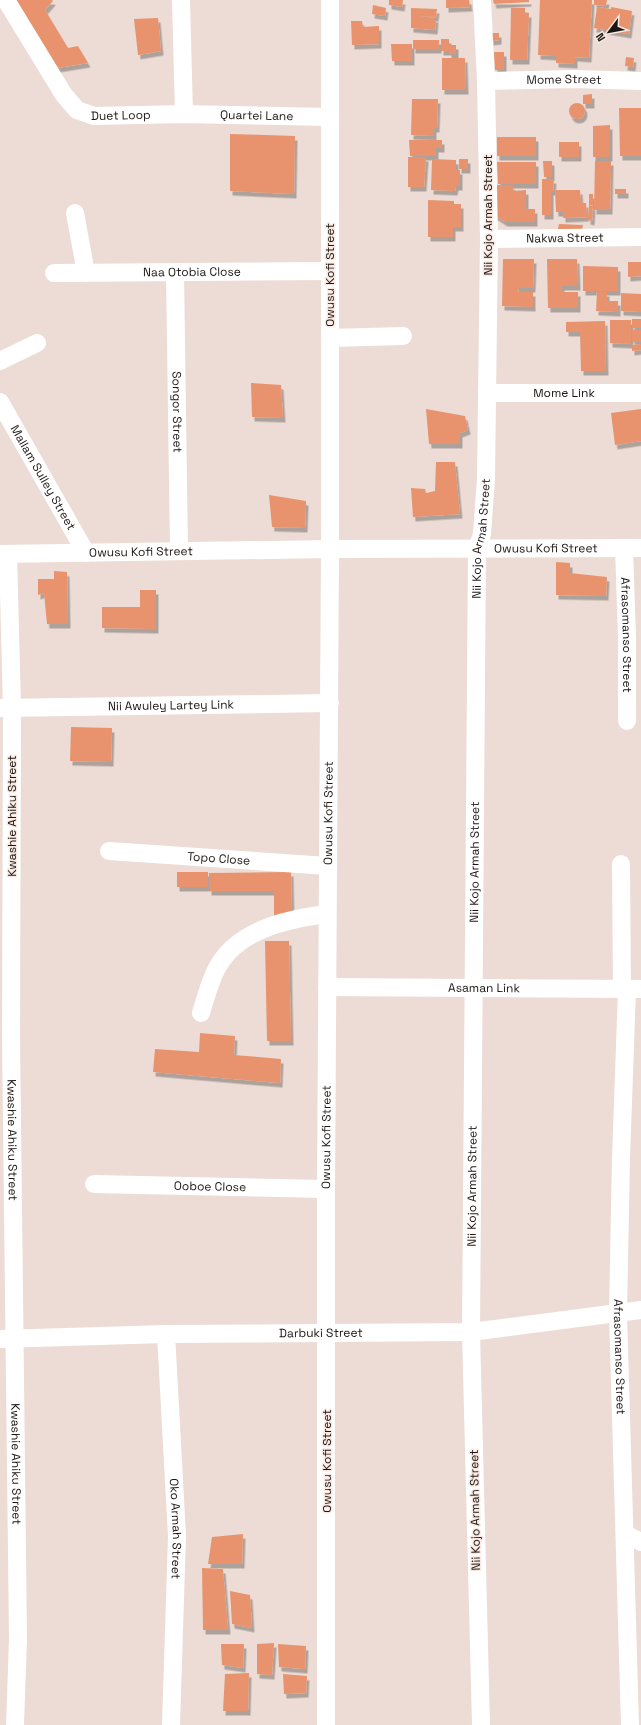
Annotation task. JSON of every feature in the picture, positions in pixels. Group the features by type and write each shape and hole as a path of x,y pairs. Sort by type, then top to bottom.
{"street":[{"name":"Duet Loop","path":"6,0 64,95 77,110 94,116 184,114"},
{"path":"181,0 184,114"},
{"name":"Owusu Kofi Street","path":"326,1725 328,1332 326,1189 330,703 330,0"},
{"name":"Nii Kojo Armah Street","path":"480,1725 471,1332 476,549 482,534 486,479 489,239 486,81 482,0"},
{"name":"Mome Street","path":"486,81 574,79 641,81"},
{"name":"Quartei Lane","path":"184,114 330,117"},
{"path":"75,213 86,273"},
{"name":"Nakwa Street","path":"489,239 641,236"},
{"name":"Naa Otobia Close","path":"54,273 330,271"},
{"name":"Songor Street","path":"175,273 179,551"},
{"path":"330,338 403,336"},
{"path":"0,361 37,344"},
{"name":"Mome Link","path":"487,393 641,393"},
{"name":"Mallam Sulley Street","path":"0,402 86,553"},
{"name":"Owusu Kofi Street","path":"4,554 330,549 632,548"},
{"name":"Afrasomanso Street","path":"628,721 627,637 632,548"},
{"name":"Kwashie Ahiku Street","path":"4,554 6,708 7,1339 18,1639 15,1725"},
{"name":"Nii Awuley Lartey Link","path":"6,708 330,703"},
{"name":"Topo Close","path":"109,851 328,866"},
{"name":"Afrasomanso Street","path":"621,864 630,989 621,1158 618,1313 630,1725"},
{"path":"201,1013 215,971 225,955 235,946 260,930 304,917 328,914"},
{"name":"Asaman Link","path":"327,987 630,989"},
{"name":"Ooboe Close","path":"94,1184 326,1189"},
{"name":"Darbuki Street","path":"7,1339 166,1334 471,1332 641,1310"},
{"name":"Oko Armah Street","path":"166,1334 177,1536 171,1725"},
{"path":"624,1534 641,1542"}],"building":[{"path":"16,0 52,0 53,1 45,10 68,48 78,46 88,63 57,68"},
{"path":"389,0 403,0 402,7 389,5"},
{"path":"446,0 469,0 470,7 446,8"},
{"path":"493,0 529,0 529,2 494,4"},
{"path":"540,0 592,0 589,58 575,57 575,64 556,63 556,56 538,55"},
{"path":"594,0 607,0 606,6 594,5"},
{"path":"373,5 386,8 385,16 372,14"},
{"path":"597,7 611,9 611,7 632,11 629,34 594,28"},
{"path":"411,8 437,9 436,17 418,16 436,18 435,30 411,28"},
{"path":"511,8 525,8 525,13 529,13 527,60 510,60"},
{"path":"158,18 161,51 138,55 134,19"},
{"path":"351,21 362,21 363,27 379,26 379,44 352,45"},
{"path":"491,33 499,33 499,40 491,41"},
{"path":"441,39 449,39 449,45 456,45 456,54 449,54 449,51 441,51"},
{"path":"413,40 439,40 439,49 413,49"},
{"path":"391,44 412,44 412,61 392,61"},
{"path":"494,52 504,52 504,70 495,70"},
{"path":"626,57 634,58 633,67 625,66"},
{"path":"442,58 465,58 466,90 442,90"},
{"path":"592,94 592,104 583,104 583,95"},
{"path":"412,99 438,99 437,128 434,128 434,136 411,135"},
{"path":"577,103 584,108 585,111 580,118 577,119 570,114 569,111 574,104"},
{"path":"619,108 641,108 641,156 620,156"},
{"path":"610,125 610,157 593,157 593,126"},
{"path":"230,134 295,136 294,194 230,191"},
{"path":"497,137 536,137 536,156 497,156"},
{"path":"409,140 442,140 442,148 436,148 436,156 410,156"},
{"path":"559,142 579,142 579,157 559,157"},
{"path":"408,157 426,157 424,187 408,187"},
{"path":"432,159 456,160 456,170 460,170 460,186 456,186 455,191 431,190"},
{"path":"459,159 468,159 468,169 459,169"},
{"path":"543,161 552,161 552,177 544,177"},
{"path":"595,161 611,161 610,210 594,210"},
{"path":"497,162 536,162 536,184 498,184"},
{"path":"542,179 554,179 553,191 551,191 551,215 542,215"},
{"path":"494,185 513,185 513,191 526,190 526,209 535,209 535,222 505,222 494,215"},
{"path":"615,189 626,189 626,194 615,194"},
{"path":"555,190 580,190 581,203 586,203 587,217 563,218 563,212 556,212"},
{"path":"589,194 593,194 593,205 589,205"},
{"path":"428,200 454,201 454,204 461,204 461,227 453,227 453,237 428,237"},
{"path":"589,205 593,206 592,221 588,220"},
{"path":"559,224 583,225 582,230 558,229"},
{"path":"503,259 534,259 533,288 519,288 518,292 533,292 533,307 502,306"},
{"path":"547,259 577,259 578,286 562,286 562,292 578,292 578,308 548,308"},
{"path":"628,262 641,262 641,276 628,277"},
{"path":"583,266 618,267 618,291 583,291"},
{"path":"597,292 607,292 607,301 618,301 618,312 596,311"},
{"path":"621,293 641,294 641,312 621,311"},
{"path":"632,319 641,319 641,328 632,328"},
{"path":"610,320 631,320 631,344 610,343"},
{"path":"605,321 606,371 581,371 580,332 566,332 566,322"},
{"path":"632,330 641,330 641,342 632,342"},
{"path":"641,344 641,350 632,351 632,345"},
{"path":"251,383 281,385 283,418 252,417"},
{"path":"426,409 465,416 468,430 460,433 460,444 429,444"},
{"path":"641,409 641,441 615,445 611,413"},
{"path":"436,462 455,462 460,514 413,517 411,488 425,489 426,493 435,491"},
{"path":"269,495 306,501 305,528 272,527"},
{"path":"556,562 570,563 570,573 607,577 606,596 556,595"},
{"path":"54,571 67,572 68,624 47,624 44,593 38,595 38,579 54,579"},
{"path":"140,590 156,590 156,629 102,628 102,607 140,607"},
{"path":"71,727 112,728 111,762 70,761"},
{"path":"177,872 208,872 208,887 177,887"},
{"path":"291,872 292,915 274,916 274,891 209,891 209,873"},
{"path":"265,941 289,941 291,1041 267,1041"},
{"path":"200,1033 235,1036 234,1055 281,1059 280,1083 153,1072 155,1049 199,1052"},
{"path":"243,1534 242,1564 208,1564 212,1537"},
{"path":"202,1568 223,1569 228,1630 203,1630"},
{"path":"230,1591 250,1595 252,1628 232,1624"},
{"path":"274,1643 272,1675 257,1674 257,1644"},
{"path":"221,1644 244,1644 243,1668 222,1665"},
{"path":"278,1644 306,1646 305,1669 279,1667"},
{"path":"249,1673 248,1711 223,1711 225,1674"},
{"path":"283,1674 307,1676 306,1693 284,1694"}]}
